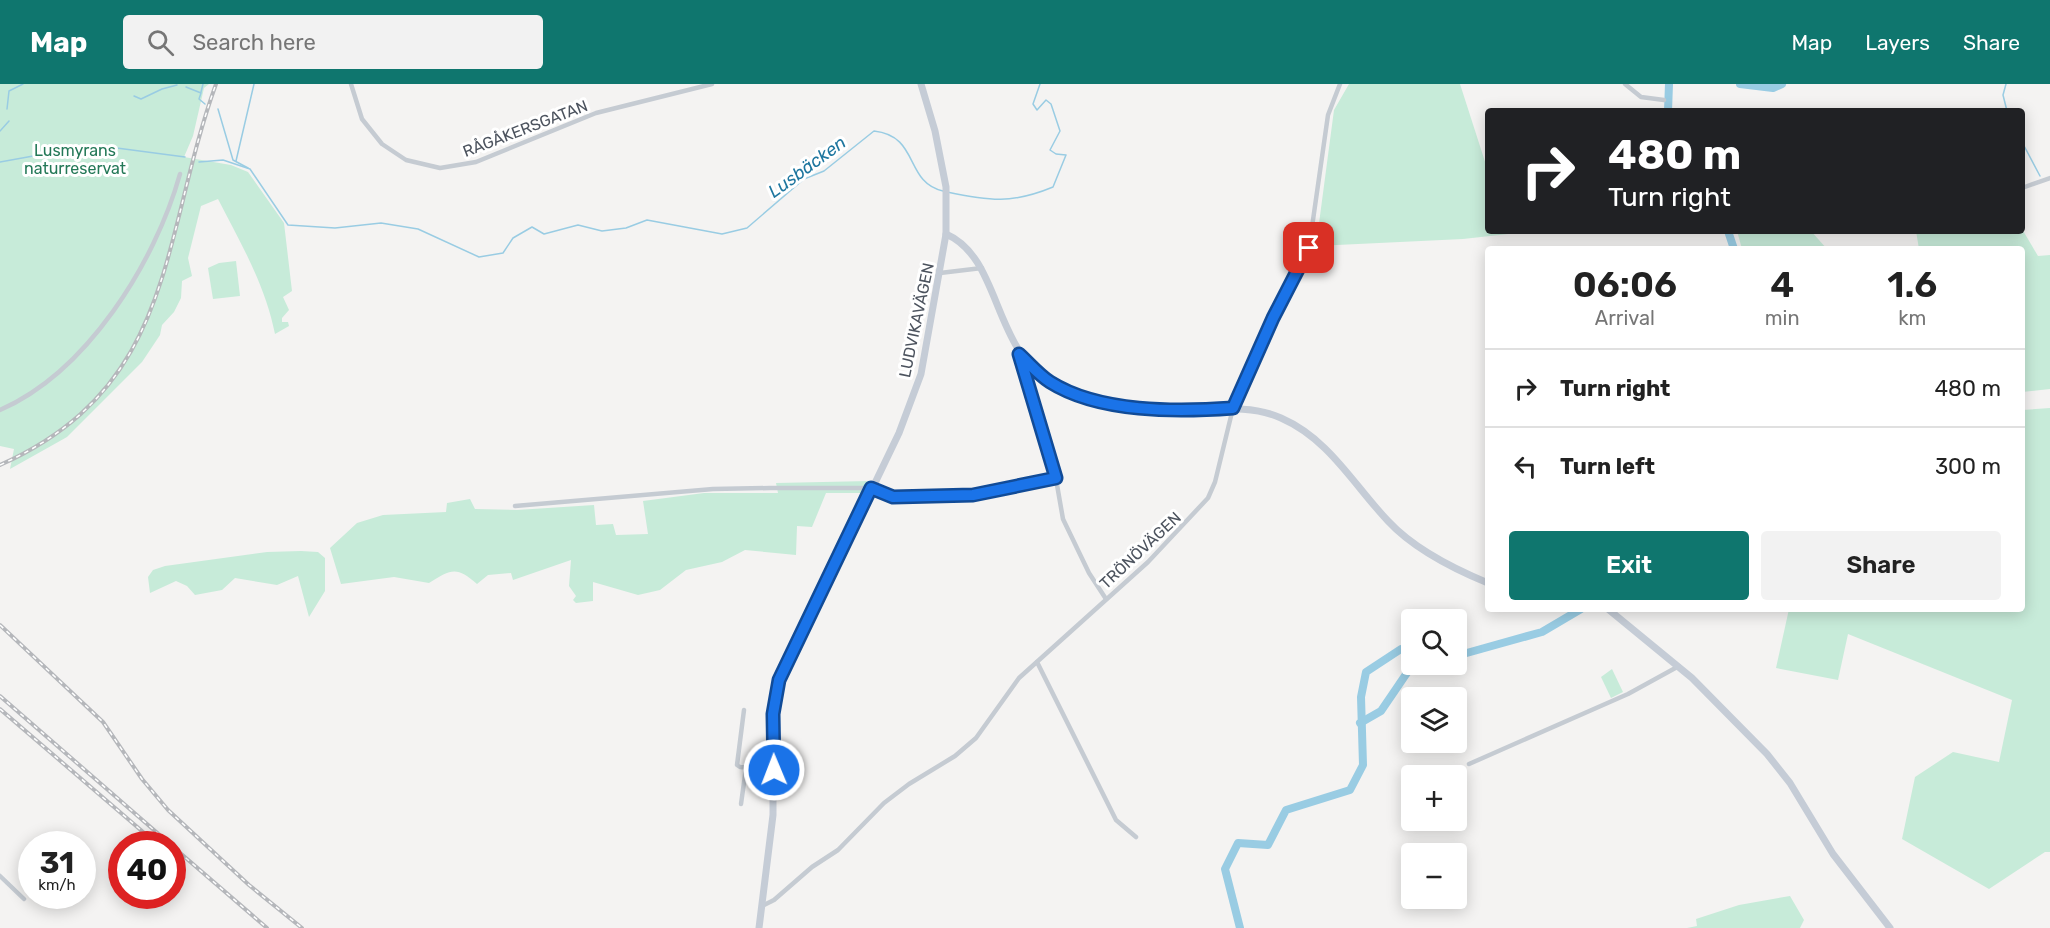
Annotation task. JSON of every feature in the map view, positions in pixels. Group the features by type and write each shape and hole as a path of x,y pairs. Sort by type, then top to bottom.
{"street":[{"name":"RÅGÅKERSGATAN","path":"351,84 362,119 382,144 406,160 440,168 476,162 596,113 712,84"},
{"name":"LUDVIKAVÄGEN","path":"759,928 773,815 773,714 779,680 899,433 921,374 946,234 946,187 935,131 921,84"},
{"name":"TRÖNÖVÄGEN","path":"762,906 774,900 812,867 838,850 884,803 909,784 955,756 976,738 1019,678 1148,562 1208,498 1215,482 1233,408 1273,318 1306,256 1317,208 1328,115 1340,84"},
{"path":"1625,84 1641,97 1664,100"},
{"path":"0,410 17,403 54,379 100,327 131,283 160,231 170,211 180,174"},
{"path":"2025,187 2050,178"},
{"path":"946,234 968,249 982,268 995,305 1019,354 1056,478 1063,519 1089,573 1106,599"},
{"path":"940,273 982,268"},
{"path":"1019,354 1050,382 1081,395 1143,410 1186,412 1233,408 1269,413 1306,432 1337,459 1395,528 1424,549 1485,581"},
{"path":"515,506 713,489 871,488 893,497 973,495 1056,478"},
{"path":"1612,612 1679,666 1773,760 1833,854 1890,928"},
{"path":"1037,662 1116,820 1136,837"},
{"path":"1468,764 1628,694 1679,666"},
{"path":"744,710 738,766 774,770"},
{"path":"741,804 746,768"},
{"path":"0,876 18,893"}],"green space":[{"name":"Lusmyrans naturreservat","path":"0,84 209,84 204,88 193,136 184,157 231,165 248,172 284,223 292,291 283,297 289,310 282,318 282,322 288,322 289,326 275,334 259,281 218,199 201,206 188,258 192,276 182,281 181,298 174,312 162,325 160,335 142,362 67,437 10,469 14,449 0,446"},
{"path":"1349,84 1460,84 1485,162 1485,234 1508,234 1463,239 1316,246 1334,110"},
{"path":"1738,234 1814,234 1824,246 1741,246"},
{"path":"1916,234 2025,234 2038,256 2050,255 2050,389 2025,392 2025,246 1918,246"},
{"path":"236,261 240,296 213,299 208,268 219,263"},
{"path":"2050,408 2050,852 2045,852 1989,889 1902,839 1915,777 1953,752 1999,762 2012,700 1848,634 1838,680 1776,668 1788,612 2025,612 2025,410"},
{"path":"870,481 861,493 826,493 812,527 797,526 796,555 745,550 722,562 686,570 660,590 638,595 593,582 593,601 576,603 573,600 576,596 569,586 571,560 513,580 511,573 488,575 477,584 464,574 454,571 429,583 394,577 341,584 330,548 357,523 383,515 446,512 447,503 470,499 475,509 517,510 594,505 596,525 613,524 616,535 648,534 643,501 704,493 778,493 776,483"},
{"path":"267,552 318,552 325,558 325,591 309,617 298,576 277,585 235,578 222,590 195,595 187,586 176,581 150,593 148,577 153,570 165,566"},
{"path":"1612,669 1623,692 1611,698 1601,677"},
{"path":"1790,896 1804,920 1800,928 1687,928 1697,926 1696,919 1739,905"}],"waterway":[{"path":"7,109 9,91 23,84"},
{"path":"201,92 203,84"},
{"path":"236,161 254,84"},
{"name":"Lusbäcken","path":"947,192 1001,199 1025,196 1053,187 1066,155 1056,154 1050,150 1060,131 1051,104 1046,100 1037,110 1033,104 1040,84"},
{"path":"1668,108 1669,84"},
{"path":"1740,84 1773,88 1782,84"},
{"path":"2006,84 2003,95 2006,108"},
{"path":"134,96 141,99 177,85"},
{"path":"186,87 201,93 199,99 205,104"},
{"path":"218,109 233,160 248,168"},
{"path":"0,131 9,121"},
{"name":"Lusbäcken","path":"199,162 223,160 250,169 288,225 335,228 381,223 418,229 479,257 503,253 513,238 532,227 544,234 578,225 602,231 626,228 647,220 722,234 747,228 804,179 824,171 874,131 889,135 899,141 922,179 943,191"},
{"name":"Lusbäcken","path":"0,162 94,145 185,157"},
{"path":"2025,148 2040,176"},
{"path":"1729,234 1733,246"},
{"path":"1467,653 1542,632 1576,612"},
{"path":"1240,928 1225,869 1238,843 1268,845 1286,810 1350,790 1363,765 1361,697 1366,672 1401,649"},
{"path":"1360,723 1381,711 1406,675"}],"railway":[{"path":"0,465 58,432 101,394 131,351 153,303 170,252 198,142 216,84"},
{"path":"0,625 103,722 142,779 168,810 249,885 302,928"},
{"path":"0,696 155,831"},
{"path":"0,709 142,831"},
{"path":"186,858 267,928"}],"route":[{"path":"774,770 773,714 779,680 871,488 893,497 973,495 1056,478 1019,354 1050,382 1081,395 1143,410 1186,412 1233,408 1273,318 1303,264 1309,248"}]}
